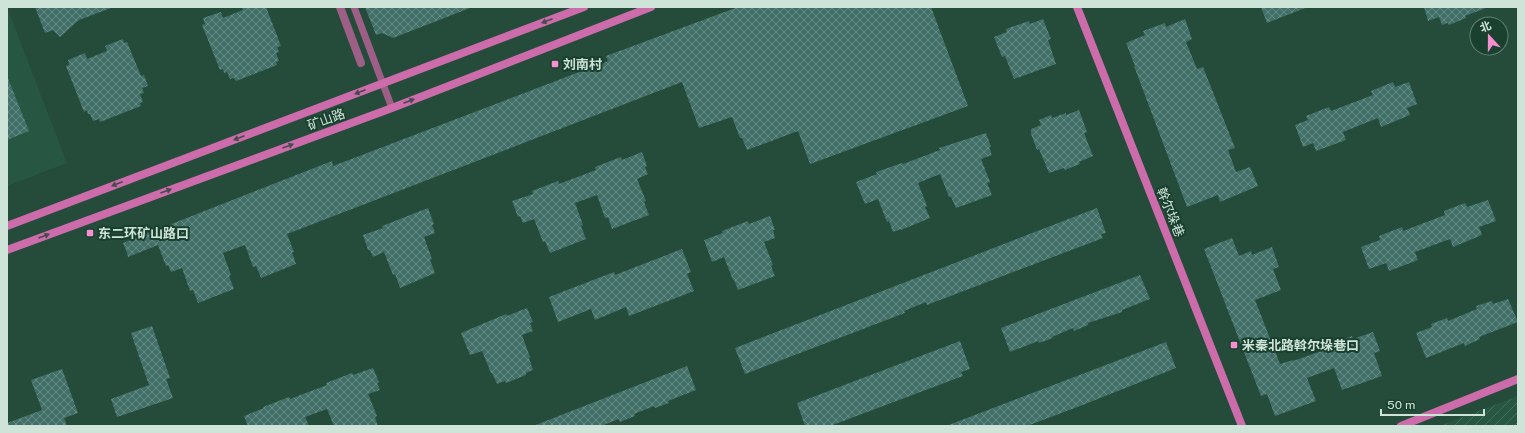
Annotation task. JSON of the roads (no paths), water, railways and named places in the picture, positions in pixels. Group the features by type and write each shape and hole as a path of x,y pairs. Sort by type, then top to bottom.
{"main road":[{"name":"矿山路","path":"7,226 584,7"},
{"name":"矿山路","path":"7,250 392,108 651,7"},
{"name":"幹尔垛巷","path":"1077,7 1242,426"},
{"path":"1401,426 1518,380"}],"street":[{"path":"340,7 362,63"}],"lane":[{"path":"354,7 392,108"}],"place":[{"name":"刘南村","path":"555,64"},
{"name":"东二环矿山路口","path":"90,233"},
{"name":"米秦北路斡尔垛巷口","path":"1234,345"}]}
